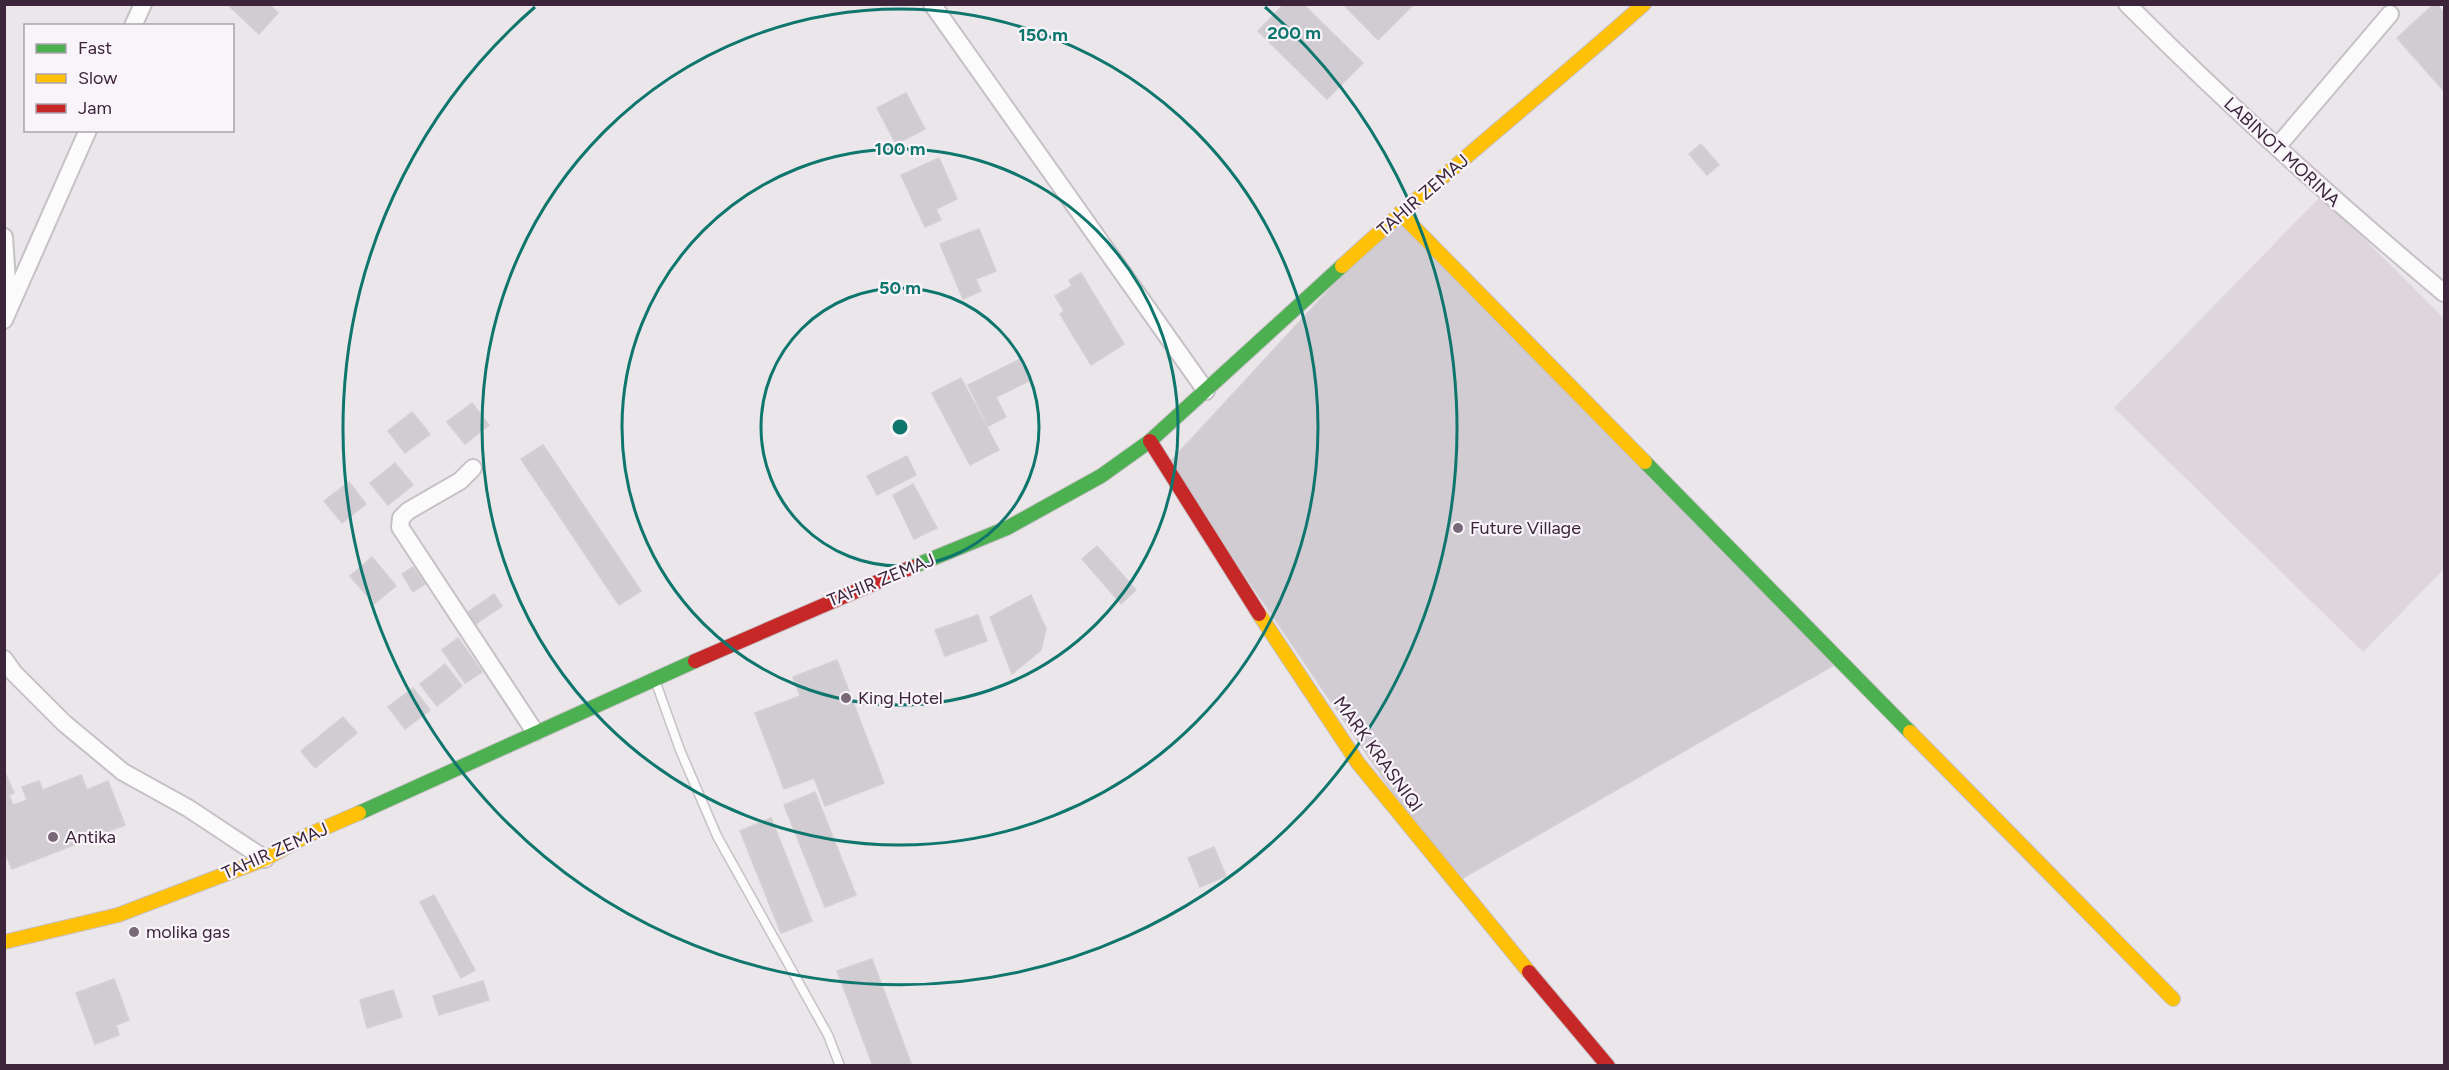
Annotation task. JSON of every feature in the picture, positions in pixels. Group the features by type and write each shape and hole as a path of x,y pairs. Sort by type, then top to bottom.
{"main road":[{"name":"TAHIR ZEMAJ","path":"7,944 118,915 265,859 308,835 535,732 818,606 1007,528 1092,481 1150,441 1400,213 1545,92 1644,4"},
{"path":"1400,213 2174,999"},
{"name":"MARK KRASNIQI","path":"1150,441 1227,566 1358,763 1466,898 1608,1065"}],"street":[{"path":"135,24 143,4"},
{"path":"932,4 1206,391"},
{"name":"LABINOT MORINA","path":"2127,4 2346,211 2445,293"},
{"path":"2277,147 2390,14"},
{"path":"7,316 87,132"},
{"path":"4,237 7,316"},
{"path":"473,468 460,481 408,511 401,518 400,527 535,732"},
{"path":"4,659 14,674 64,723 123,772 188,808 265,859"}],"lane":[{"path":"654,679 680,750 717,836 828,1035 840,1065"}],"shaded area":[{"path":"2321,196 2444,318 2444,569 2363,652 2114,408"}],"building":[{"path":"227,4 269,4 278,13 259,34"},
{"path":"1284,4 1303,4 1363,63 1327,99 1258,31"},
{"path":"1343,4 1414,4 1378,40"},
{"path":"2434,4 2437,4 2444,13 2444,91 2397,38"},
{"path":"906,93 925,129 896,144 877,108"},
{"path":"1701,144 1719,165 1707,175 1689,154"},
{"path":"939,158 957,199 936,209 941,220 925,227 901,175"},
{"name":"Future Village","path":"1400,213 1841,661 1454,883 1169,463"},
{"path":"979,229 996,271 976,279 981,291 963,299 940,244"},
{"path":"1081,273 1124,344 1091,365 1060,314 1064,311 1055,296 1072,286 1069,280"},
{"path":"1020,359 1031,380 996,397 1006,417 988,426 968,385"},
{"path":"961,378 999,450 970,465 932,393"},
{"path":"472,403 489,425 465,444 447,422"},
{"path":"412,412 430,434 405,453 388,431"},
{"path":"543,445 641,591 619,605 521,459"},
{"path":"907,456 916,475 877,495 867,476"},
{"path":"395,463 413,485 388,505 370,483"},
{"path":"349,482 366,504 342,523 324,501"},
{"path":"913,484 937,528 914,539 893,495"},
{"path":"1097,546 1136,590 1121,604 1082,559"},
{"path":"372,557 396,586 374,604 350,576"},
{"path":"413,567 425,584 413,592 402,574"},
{"path":"494,594 502,606 473,626 465,614"},
{"path":"1031,595 1046,629 1041,650 1012,674 990,617"},
{"path":"978,615 987,641 945,656 935,630"},
{"path":"458,638 482,672 465,683 442,650"},
{"path":"837,660 884,783 825,806 814,778 784,789 755,713 800,696 793,677"},
{"path":"445,664 462,686 437,706 420,684"},
{"path":"413,688 430,710 405,729 388,707"},
{"path":"343,717 357,733 315,768 301,751"},
{"path":"4,775 14,793 9,795 13,805 27,800 22,787 39,781 43,790 81,775 87,790 108,781 125,825 12,869 4,850"},
{"path":"815,792 856,895 825,907 784,805"},
{"path":"771,818 812,921 781,933 740,831"},
{"path":"1214,847 1226,876 1200,887 1188,858"},
{"path":"434,895 475,970 461,978 420,902"},
{"path":"872,959 912,1066 873,1066 837,971"},
{"path":"114,979 129,1020 116,1025 119,1035 95,1044 76,993"},
{"path":"483,981 489,1000 439,1015 433,996"},
{"path":"393,990 402,1017 367,1028 360,1000"}],"traffic: fast":[{"path":"912,567 1007,528 1101,476 1150,441 1342,266"},
{"path":"1645,462 1910,732"},
{"path":"359,813 695,661"}],"traffic: slow":[{"path":"1342,266 1644,4"},
{"path":"1400,213 1645,462"},
{"path":"1259,614 1358,763 1529,972"},
{"path":"1910,732 2173,999"},
{"path":"4,942 118,915 265,859 308,835 359,813"}],"traffic: jam":[{"path":"1150,441 1259,614"},
{"path":"695,661 912,567"},
{"path":"1529,972 1608,1066"}],"place":[{"name":"Future Village","path":"1458,528"},
{"name":"King Hotel","path":"846,698"},
{"name":"Antika","path":"53,837"},
{"name":"molika gas","path":"134,932"}]}
